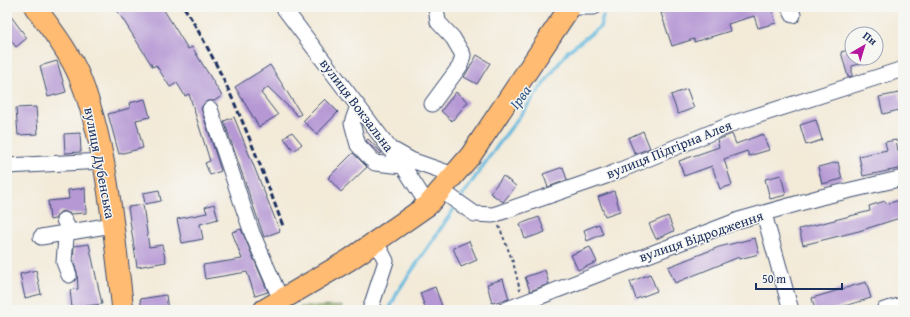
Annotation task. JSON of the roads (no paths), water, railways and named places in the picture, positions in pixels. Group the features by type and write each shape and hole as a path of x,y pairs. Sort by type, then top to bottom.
{"highway":[{"name":"вулиця Дубенська","path":"35,7 62,46 80,77 94,120 103,161 123,310"},
{"path":"272,305 349,260 435,198 471,155 566,9"}],"street":[{"name":"вулиця Вокзальна","path":"283,7 403,166 435,198"},
{"path":"432,104 460,66 463,55 453,38 438,22 436,7"},
{"path":"566,9 594,7"},
{"name":"вулиця Підгірна Алея","path":"435,198 475,214 493,215 606,176 734,123 903,69"},
{"path":"358,106 352,123 358,146 375,163 403,166"},
{"path":"210,109 252,233 272,305"},
{"path":"389,148 411,160 454,175"},
{"path":"7,166 103,161"},
{"name":"вулиця Відродження","path":"505,310 739,220 821,197 903,178"},
{"path":"764,214 791,310"},
{"path":"41,237 66,227 112,225"},
{"path":"66,227 64,262 69,275"},
{"path":"370,310 386,261 376,242"},
{"path":"884,310 903,305"}],"waterway":[{"name":"Ірва","path":"460,199 568,51 600,27 603,16"},
{"name":"Ірва","path":"389,310 398,291 456,206"}],"railway":[{"path":"184,7 214,60 227,87 262,169 283,226"}]}
